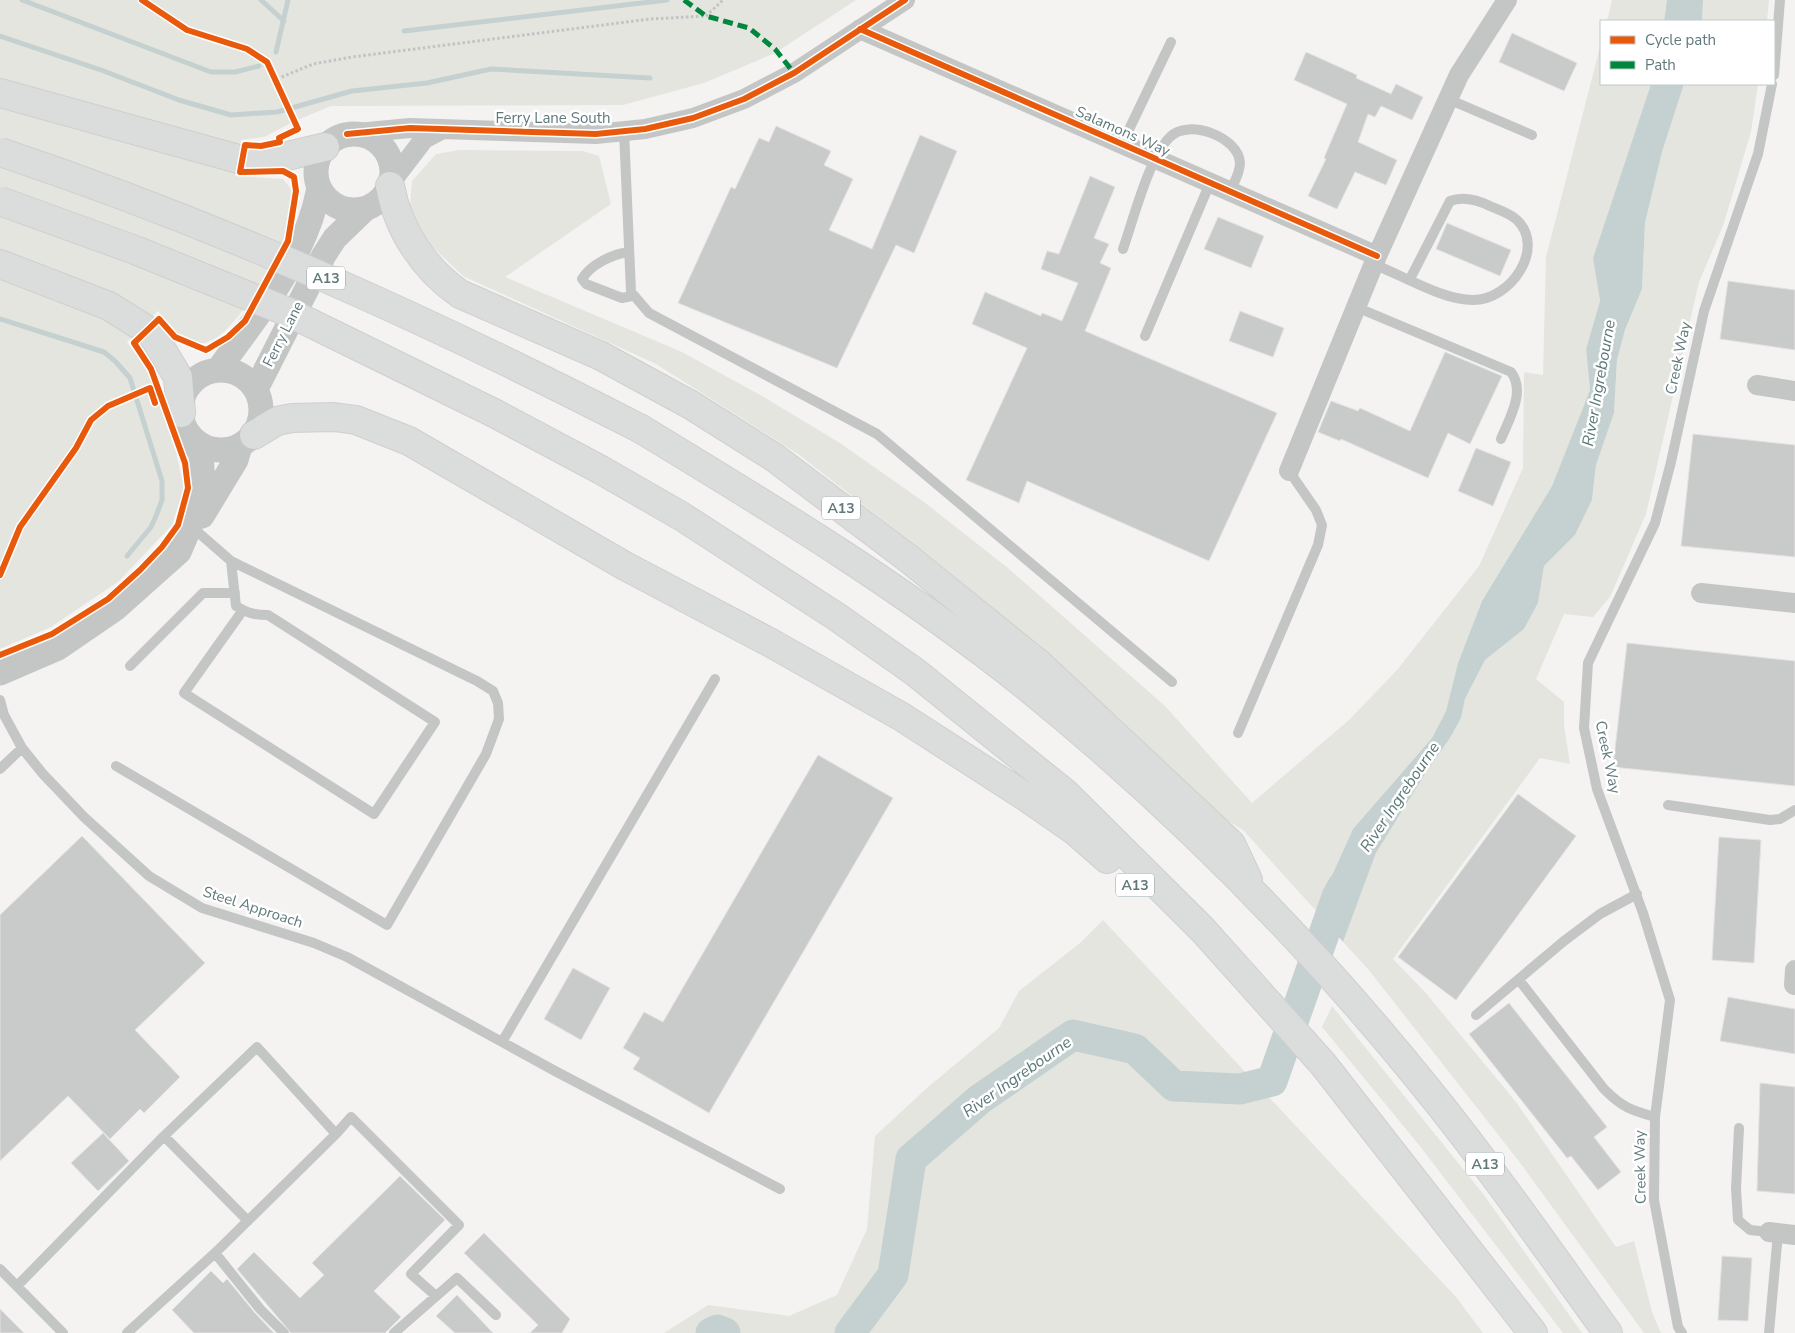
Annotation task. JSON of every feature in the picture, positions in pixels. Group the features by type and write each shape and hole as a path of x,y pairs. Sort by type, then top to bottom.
{"highway":[{"path":"0,93 242,160 279,158 336,140"},
{"name":"A13","path":"0,152 207,228 359,291 508,361 641,429 798,524 940,620 1025,686 1105,753 1263,903 1354,1002 1424,1084 1489,1169 1608,1333"},
{"name":"A13","path":"391,184 394,206 405,231 418,253 445,284 460,294 601,356 735,432 775,458 909,558 1039,664 1231,844 1263,903"},
{"name":"A13","path":"0,201 135,250 288,312 496,414 601,470 681,516 758,564 915,672 1065,793 1202,929 1323,1064 1533,1333"},
{"path":"0,264 109,306 146,330 156,340 178,377 186,425"},
{"name":"A13","path":"247,440 277,421 299,417 334,417 356,420 409,441 626,566 902,717 964,756 1075,831 1158,905 1202,929"}],"street":[{"name":"Ferry Lane South","path":"336,140 410,128 596,134 624,131 693,118 744,99 794,73 905,0"},
{"path":"1289,470 1375,260 1459,75 1507,0"},
{"name":"Salamons Way","path":"860,29 1230,191 1375,260"},
{"path":"391,184 424,139 443,129"},
{"path":"336,140 360,134 372,138 383,145 390,156 393,169 391,184"},
{"name":"Ferry Lane","path":"218,370 275,291 303,244 312,221 319,188 316,166 336,140"},
{"name":"Ferry Lane","path":"256,389 324,255 335,238 365,209 376,204 391,184"},
{"path":"319,188 333,205 354,211 365,209"},
{"path":"0,673 58,648 115,608 179,552 192,527 201,501 202,483 200,455 186,425 182,401 191,384 206,373 218,370 240,374 256,389 261,400 260,424 247,440 206,513 192,527"},
{"path":"1757,385 1795,391"},
{"path":"186,425 202,445 214,450 228,450 247,440"},
{"path":"1701,593 1795,604"}],"lane":[{"path":"1775,62 1780,0"},
{"path":"1122,144 1171,42"},
{"name":"Creek Way","path":"1682,1333 1678,1327 1654,1200 1655,1117 1670,1000 1637,894 1595,780 1584,728 1588,663 1655,523 1671,462 1704,312 1758,154 1772,85"},
{"path":"1448,99 1532,135"},
{"path":"1122,249 1156,159 1168,138 1176,131 1195,128 1212,134 1236,150 1240,162 1239,170 1230,191"},
{"path":"624,131 632,296 652,315 878,434 1172,682"},
{"path":"1146,336 1210,183"},
{"path":"1375,260 1410,279 1446,294 1471,300 1486,299 1500,294 1513,283 1520,272 1528,244 1526,234 1518,220 1484,203 1468,199 1450,201 1410,279"},
{"path":"629,252 615,254 586,274 582,279 586,284 622,298 632,296"},
{"path":"1356,307 1511,372 1517,380 1518,394 1501,440"},
{"path":"1238,733 1318,544 1322,525 1316,510 1289,470"},
{"path":"116,766 386,925 486,754 499,720 498,703 493,691 477,681 231,560 192,527"},
{"path":"231,560 236,606 252,615 268,615 435,722 374,814 184,693 243,610"},
{"path":"130,666 203,593 234,593"},
{"path":"502,1042 715,679"},
{"name":"Steel Approach","path":"0,700 4,714 22,748 43,774 84,817 149,876 178,895 226,917 314,943 347,957 555,1071 780,1189"},
{"path":"0,769 22,748"},
{"path":"1668,805 1770,820 1780,819 1795,810"},
{"path":"1476,1015 1564,941 1600,914 1637,894"},
{"path":"1519,980 1619,1104 1627,1109 1655,1117"},
{"path":"17,1286 164,1136 257,1047 336,1134"},
{"path":"127,1333 215,1253 351,1117 459,1225 411,1274 436,1296"},
{"path":"1739,1128 1736,1189 1738,1220 1750,1230 1781,1233 1769,1333"},
{"path":"164,1136 248,1221"},
{"path":"215,1253 260,1309 284,1333"},
{"path":"0,1269 63,1333"},
{"path":"394,1333 457,1278 496,1315"}],"path":[{"path":"276,79 313,64 352,57 650,18 706,16 723,0"},
{"path":"272,71 280,87"}],"shaded area":[{"path":"0,0 856,0 775,53 704,83 623,105 331,106 295,121 264,137 241,140 235,176 283,179 292,192 292,207 288,226 268,271 241,313 216,338 198,345 179,335 158,311 127,342 148,372 176,452 184,488 172,525 119,581 51,627 0,649"},
{"path":"1612,0 1667,0 1664,20 1607,20"},
{"path":"1703,0 1769,0 1767,20 1702,20"},
{"path":"1600,47 1600,85 1651,85 1593,258 1600,301 1586,349 1590,390 1552,486 1482,601 1458,663 1446,711 1432,738 1353,829 1320,902 1318,913 1243,830 1217,814 1121,720 948,571 798,454 656,364 463,276 420,235 410,207 412,181 436,154 459,150 583,151 599,156 611,204 505,277 682,352 762,396 840,443 924,502 1008,568 1165,706 1252,803 1349,720 1397,670 1479,566 1523,468 1524,372 1543,375 1546,257"},
{"path":"1684,85 1758,85 1751,132 1723,226 1699,282 1646,514 1610,597 1593,617 1564,614 1536,679 1564,702 1564,725 1570,764 1540,758 1393,959 1425,992 1516,1102 1616,1247 1634,1241 1652,1312 1661,1333 1644,1333 1518,1160 1368,969 1343,942 1376,853 1425,774 1450,738 1461,718 1465,699 1485,660 1524,629 1538,603 1544,566 1575,535 1592,500 1596,465 1614,413 1617,360 1625,330 1642,289 1645,223 1662,152"},
{"path":"1103,920 1456,1297 1483,1333 664,1333 708,1305 789,1316 837,1295 867,1229 875,1136 928,1087 999,1028 1019,991 1080,943"},
{"path":"1332,1006 1484,1195 1582,1333 1563,1333 1419,1145 1322,1027"}],"water":[{"path":"1667,0 1703,0 1702,20 1664,20"},
{"path":"1651,85 1684,85 1662,152 1645,223 1642,289 1625,330 1617,360 1614,413 1596,465 1592,500 1575,535 1544,566 1538,603 1524,629 1485,660 1465,699 1461,718 1450,738 1425,774 1376,853 1343,942 1318,913 1320,902 1353,829 1432,738 1446,711 1458,663 1482,601 1552,486 1590,390 1586,349 1600,301 1593,258"}],"building":[{"path":"1512,33 1577,63 1564,91 1499,62"},
{"path":"1306,52 1357,75 1356,78 1391,94 1396,84 1423,97 1412,120 1381,106 1375,117 1368,114 1358,142 1397,160 1386,185 1355,172 1337,209 1308,196 1326,159 1324,158 1347,104 1294,80"},
{"path":"776,126 831,151 824,165 853,179 829,230 872,249 920,135 957,151 914,253 896,245 837,368 678,303 731,187 735,189 759,138 769,142"},
{"path":"1090,176 1115,187 1094,238 1109,244 1100,263 1111,268 1085,331 1277,413 1209,561 1027,481 1019,503 966,480 1027,348 972,324 985,292 1041,316 1042,313 1062,321 1078,283 1041,269 1047,251 1059,254"},
{"path":"1218,217 1264,236 1251,268 1204,249"},
{"path":"1447,223 1511,250 1500,276 1436,249"},
{"path":"1728,281 1795,290 1795,350 1720,339"},
{"path":"1240,311 1284,328 1273,357 1229,341"},
{"path":"1445,352 1502,376 1470,444 1448,433 1428,478 1341,439 1340,441 1318,432 1331,401 1358,411 1360,408 1410,431"},
{"path":"1693,434 1795,445 1795,557 1681,546"},
{"path":"1476,448 1511,462 1493,506 1458,491"},
{"path":"1627,643 1795,661 1795,786 1613,767"},
{"path":"818,755 893,798 709,1113 633,1069 640,1058 623,1048 644,1012 663,1022"},
{"path":"1518,794 1576,836 1456,1000 1398,957"},
{"path":"82,836 205,963 135,1030 180,1077 144,1113 140,1109 110,1139 68,1096 0,1161 0,915"},
{"path":"1719,837 1761,840 1754,963 1712,960"},
{"path":"573,968 610,988 581,1040 544,1019"},
{"path":"1728,997 1795,1009 1795,1054 1720,1041"},
{"path":"1509,1003 1607,1127 1594,1137 1621,1172 1598,1190 1571,1156 1567,1158 1469,1034"},
{"path":"1760,1083 1795,1087 1795,1194 1757,1191"},
{"path":"103,1133 129,1161 98,1191 71,1163"},
{"path":"400,1176 445,1220 374,1291 401,1317 385,1333 291,1333 237,1269 254,1252 300,1298 324,1275 312,1263"},
{"path":"484,1233 570,1319 562,1333 530,1333 538,1325 464,1253"},
{"path":"1722,1256 1752,1258 1748,1321 1718,1320"},
{"path":"211,1271 223,1283 227,1279 274,1333 194,1333 172,1310"},
{"path":"457,1295 493,1333 455,1333 436,1316"},
{"path":"0,1309 24,1333 0,1333"}],"waterway":[{"path":"22,0 211,72 235,72 259,66"},
{"path":"261,0 284,21"},
{"path":"276,52 288,0"},
{"path":"404,31 667,0"},
{"path":"0,36 101,70 179,100 231,115 277,112 352,91 427,83 491,69 650,78"},
{"path":"0,319 104,352 130,378 162,481 162,500 151,527 127,556"},
{"name":"River Ingrebourne","path":"850,1333 893,1275 911,1159 980,1099 1073,1035 1135,1049 1174,1086 1240,1089 1272,1081 1337,897 1343,886"},
{"name":"River Ingrebourne","path":"711,1333 717,1330 725,1333"}],"marked path":[{"path":"684,0 706,16 749,28 775,49 794,73"}],"cycle path":[{"path":"0,655 52,634 108,599 162,547 178,525 188,488 185,463 151,369 134,343 159,319 175,337 206,350 228,337 245,321 288,241 296,191 294,177 283,171 240,172 245,145 261,146 280,142 279,138 298,129 267,62 247,49 187,30 142,0"},
{"path":"347,134 410,128 596,134 645,129 693,118 744,99 794,73 905,0"},
{"path":"860,29 1377,256"},
{"path":"0,575 20,527 76,448 91,420 108,406 150,388 155,403"}]}
